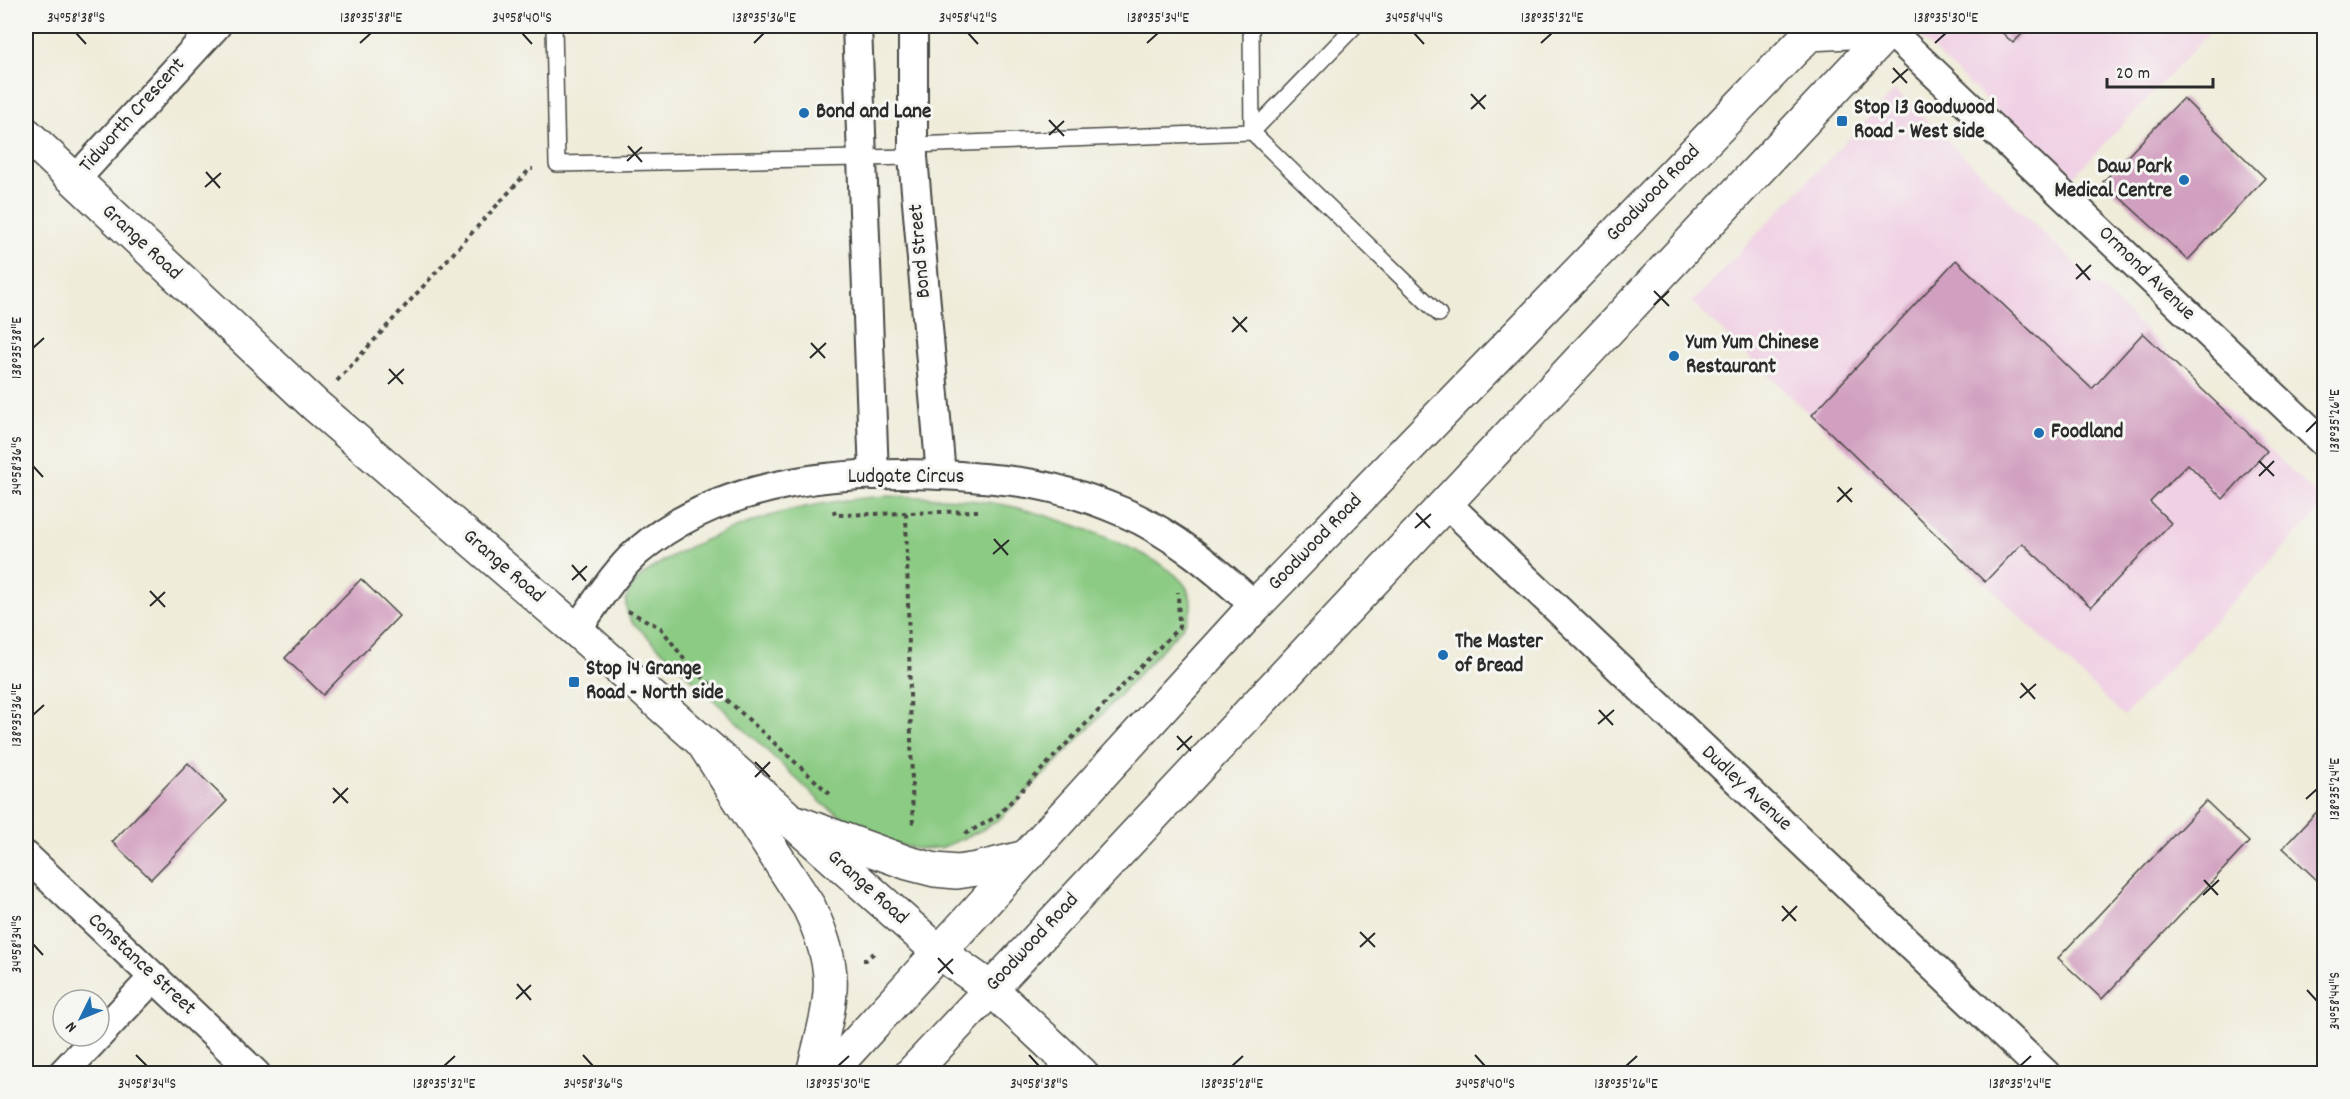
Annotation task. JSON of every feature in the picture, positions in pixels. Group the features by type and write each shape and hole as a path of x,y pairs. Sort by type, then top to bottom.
{"main road":[{"path":"1813,30 1890,27"},
{"name":"Goodwood Road","path":"911,1074 1447,504 1890,27"},
{"name":"Goodwood Road","path":"828,1074 1256,606 1813,30"},
{"name":"Grange Road","path":"26,134 315,405 576,630 939,952 990,988 1082,1074"},
{"path":"703,743 809,907 822,934 832,989 829,1012 813,1074"},
{"path":"790,820 908,863 935,870 957,872 977,869 1026,856"}],"street":[{"name":"Tidworth Crescent","path":"74,181 216,26"},
{"path":"857,26 874,475"},
{"name":"Bond Street","path":"913,26 913,151 941,475"},
{"name":"Ormond Avenue","path":"1890,27 2325,444"},
{"name":"Ludgate Circus","path":"576,630 618,573 638,552 676,525 707,508 751,492 821,479 874,475 941,475 1006,479 1062,490 1124,513 1177,542 1220,573 1256,606"},
{"name":"Dudley Avenue","path":"1447,504 2046,1074"},
{"name":"Constance Street","path":"26,856 256,1074"},
{"path":"111,1021 153,977"},
{"path":"62,1074 86,1048"}],"lane":[{"path":"554,26 558,164 862,158 913,151 1252,132 1355,26"},
{"path":"1251,26 1252,132 1439,314"}],"path":[{"path":"315,405 530,169 558,164"},
{"path":"906,513 913,828"},
{"path":"962,836 996,817 1179,627 1178,592"},
{"path":"601,596 661,628 687,663 839,803"},
{"path":"902,825 922,830"}],"shaded area":[{"path":"1934,26 2216,26 2070,180 1922,39"},
{"path":"1895,90 2324,502 2324,506 2124,716 1692,302"}],"green space":[{"path":"887,496 946,498 1005,505 1074,525 1155,561 1174,574 1186,587 1191,599 1191,611 1178,632 1075,743 1001,818 982,830 941,848 917,849 879,840 825,806 632,622 626,608 629,592 640,578 657,565 706,540 782,512 843,500"}],"building":[{"path":"1995,26 2030,26 2013,43"},
{"name":"Daw Park Medical Centre","path":"2183,98 2265,178 2188,260 2103,182"},
{"name":"Foodland","path":"1956,260 2092,389 2143,333 2267,451 2223,499 2188,464 2150,502 2171,523 2091,607 2022,543 1985,582 1812,415"},
{"path":"361,579 399,616 323,695 285,658"},
{"path":"188,763 227,801 151,879 112,842"},
{"path":"2206,801 2249,842 2102,999 2058,958"},
{"path":"2324,804 2324,874 2318,881 2283,848"}],"place":[{"name":"Bond and Lane","path":"804,113"},
{"name":"Stop 13 Goodwood Road - West side","path":"1842,121"},
{"name":"Daw Park Medical Centre","path":"2184,180"},
{"name":"Yum Yum Chinese Restaurant","path":"1674,356"},
{"name":"Foodland","path":"2039,433"},
{"name":"The Master of Bread","path":"1443,655"},
{"name":"Stop 14 Grange Road - North side","path":"574,682"}]}
